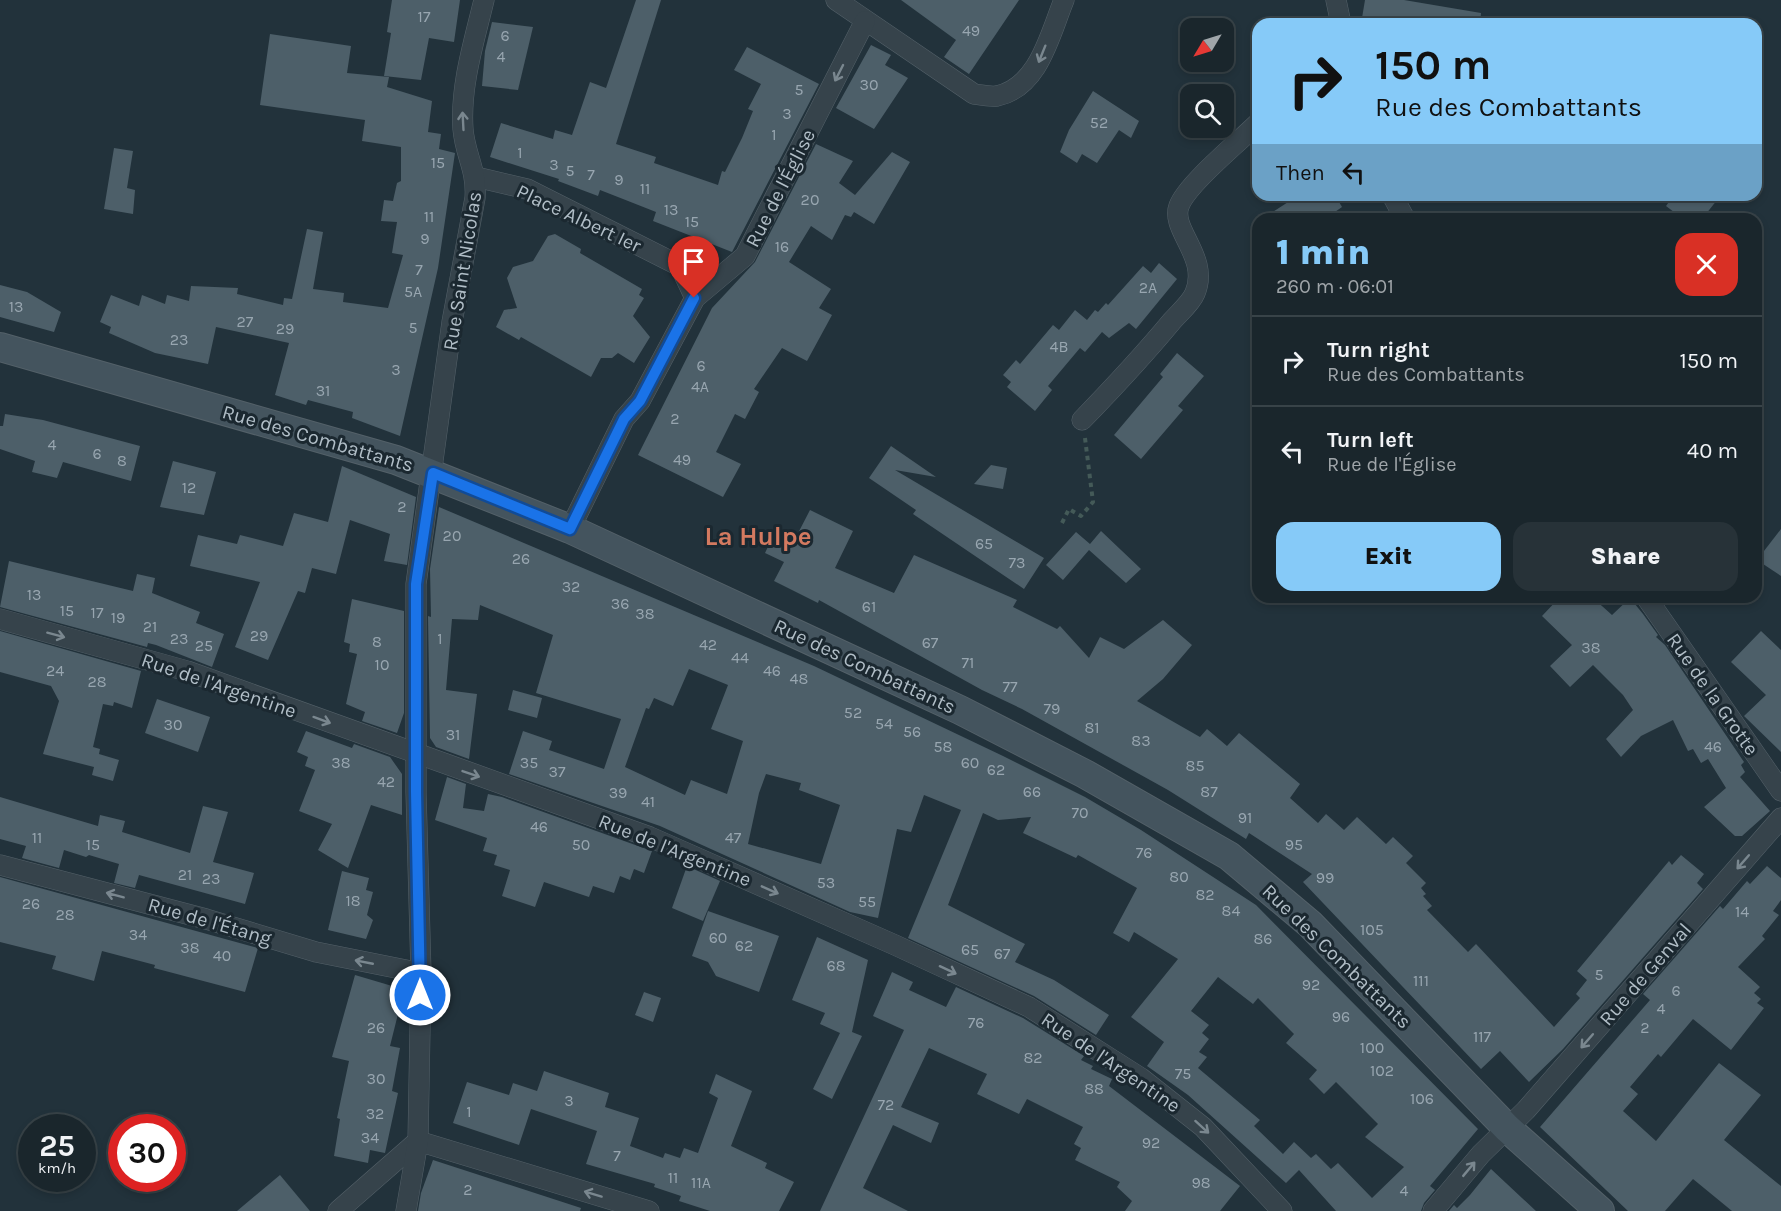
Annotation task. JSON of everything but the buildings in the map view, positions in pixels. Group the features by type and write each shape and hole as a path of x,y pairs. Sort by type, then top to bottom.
{"main road":[{"name":"Rue des Combattants","path":"0,347 396,460 433,473 570,529 960,710 1085,774 1229,856 1311,924 1507,1128 1600,1211"}],"street":[{"name":"Rue Saint Nicolas","path":"406,1211 418,1140 421,973 416,755 416,584 452,322 476,177 463,133 462,109 469,62 484,0"},
{"path":"836,0 974,94 997,96 1019,85 1037,68 1064,0"},
{"path":"1336,0 1340,18"},
{"name":"Rue de l'Église","path":"570,529 624,419 640,401 694,298 745,256 865,21"},
{"path":"1082,420 1139,360 1194,295 1199,279 1196,255 1180,225 1178,207 1187,192 1252,129"},
{"name":"Place Albert Ier","path":"476,177 528,189 680,267 694,298"},
{"name":"Rue de la Grotte","path":"1650,603 1781,791"},
{"name":"Rue de l'Argentine","path":"0,619 187,671 650,837 1029,1007 1141,1078 1203,1127 1282,1211"},
{"name":"Rue de Genval","path":"1433,1211 1526,1110 1781,818"},
{"name":"Rue de l'Étang","path":"0,865 206,919 316,952 421,973"},
{"path":"338,1211 418,1140 649,1211"}],"path":[{"path":"1062,523 1070,509 1081,516 1093,502 1082,420"}],"district":[{"name":"La Hulpe","path":"758,536"}],"route":[{"path":"420,995 416,792 416,584 433,473 570,529 624,419 640,401 677,335 694,298"}]}
